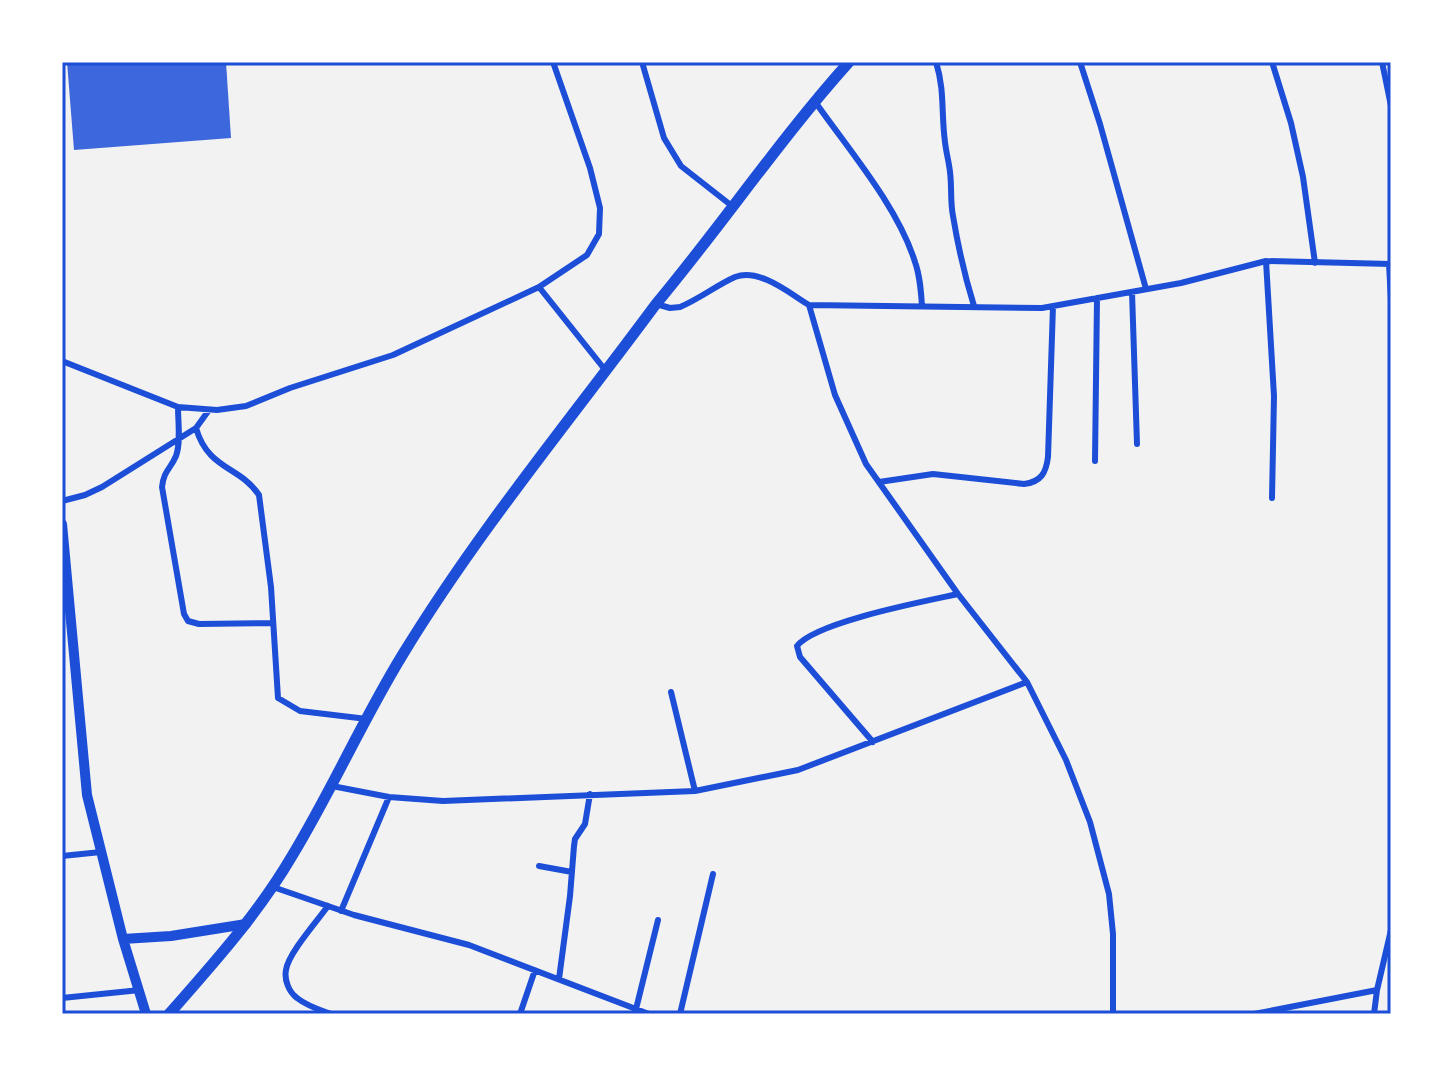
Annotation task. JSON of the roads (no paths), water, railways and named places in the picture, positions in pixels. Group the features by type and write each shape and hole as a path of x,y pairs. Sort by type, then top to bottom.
{"highway":[{"path":"169,1014 246,924 273,887 332,786 402,655 458,570 656,304 849,62"}],"main road":[{"path":"62,524 87,795 123,939 146,1014"},
{"path":"123,939 171,936 246,924"}],"street":[{"path":"62,361 178,407 209,410 246,406 290,388 393,355 539,287 587,255 599,234 600,208 590,168 553,62"},
{"path":"642,62 664,138 681,166 733,207"},
{"path":"936,62 943,97 942,116 950,170 952,214 974,306"},
{"path":"1080,62 1146,289"},
{"path":"1272,62 1291,123 1303,177 1315,263"},
{"path":"1382,62 1391,106"},
{"path":"815,102 885,201 904,236 915,261 922,306"},
{"path":"1266,261 1274,396 1272,498"},
{"path":"656,304 680,307 737,276 756,276 809,305 1042,308 1181,283 1266,261 1390,264 1391,300"},
{"path":"539,287 606,371"},
{"path":"1132,292 1137,444"},
{"path":"1095,461 1097,298"},
{"path":"809,305 835,395 866,464 958,594 1027,682 1066,760 1090,822 1109,894 1113,934 1113,1014"},
{"path":"879,482 933,474 1024,484 1034,483 1041,477 1047,470 1048,457 1053,306"},
{"path":"178,407 176,456 163,475 162,487 184,614 188,621 199,624 273,623"},
{"path":"62,501 102,487 178,440 196,428 209,410"},
{"path":"196,428 200,444 217,462 254,487 259,495 271,587 278,698 300,711 367,719"},
{"path":"873,742 800,657 797,646 807,636 864,616 958,594"},
{"path":"332,786 389,797 443,801 695,791 798,770 1027,682"},
{"path":"671,692 695,791"},
{"path":"559,979 575,839 585,824 590,794"},
{"path":"341,911 389,797"},
{"path":"62,856 101,852"},
{"path":"539,866 572,872"},
{"path":"680,1014 713,874"},
{"path":"273,887 341,911 469,945 649,1014"},
{"path":"328,906 289,960 285,972 288,987 295,997 331,1014"},
{"path":"636,1009 658,920"},
{"path":"1374,1014 1391,932"},
{"path":"520,1014 535,970"},
{"path":"62,998 140,990"},
{"path":"1254,1014 1377,990"}]}
